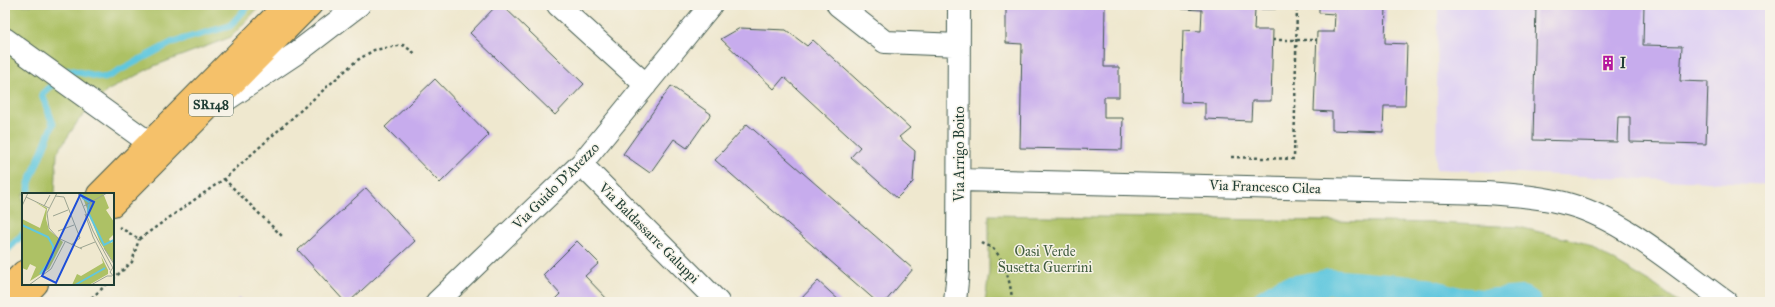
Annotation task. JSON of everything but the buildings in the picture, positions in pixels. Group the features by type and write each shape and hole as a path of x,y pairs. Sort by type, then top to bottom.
{"main road":[{"name":"SR148","path":"99,193 285,5"},
{"name":"SR148","path":"114,204 311,5"},
{"path":"5,290 22,273"},
{"path":"20,302 36,285"}],"street":[{"path":"197,119 295,54 359,5"},
{"path":"558,5 646,85"},
{"name":"Via Guido D'Arezzo","path":"437,302 581,164 711,5"},
{"path":"838,5 885,42 959,45"},
{"name":"Via Arrigo Boito","path":"956,302 958,271 959,180 959,5"},
{"path":"5,39 148,142"},
{"name":"Via Baldassarre Galuppi","path":"581,164 718,302"},
{"name":"Via Francesco Cilea","path":"959,180 1486,192 1530,197 1571,205 1605,218 1639,239 1726,302"}],"path":[{"path":"1231,157 1294,159 1296,5"},
{"path":"1273,40 1316,40"},
{"path":"114,278 132,262 139,240 224,179 356,60 374,50 403,45 416,54"},
{"path":"224,179 282,237"},
{"path":"114,225 139,240"},
{"path":"978,241 994,249 1002,262 1012,289 1012,302"},
{"path":"87,302 106,285"}],"shaded area":[{"path":"1438,5 1770,5 1770,185 1436,169"}],"green space":[{"path":"5,5 261,5 231,37 154,66 107,91 78,121 57,153 55,193 22,193 22,236 5,252"},
{"name":"Oasi Verde Susetta Guerrini","path":"989,215 1437,223 1519,227 1584,243 1653,284 1679,302 985,302 989,272"}],"waterway":[{"path":"29,193 29,183 53,124 42,94 69,70 105,78 173,42 230,26 249,5"},
{"path":"5,252 22,235"},
{"path":"1265,302 1284,290 1329,282 1424,290 1458,300 1485,302 1522,299 1528,302"}],"place":[{"name":"I","path":"1608,63"}]}
